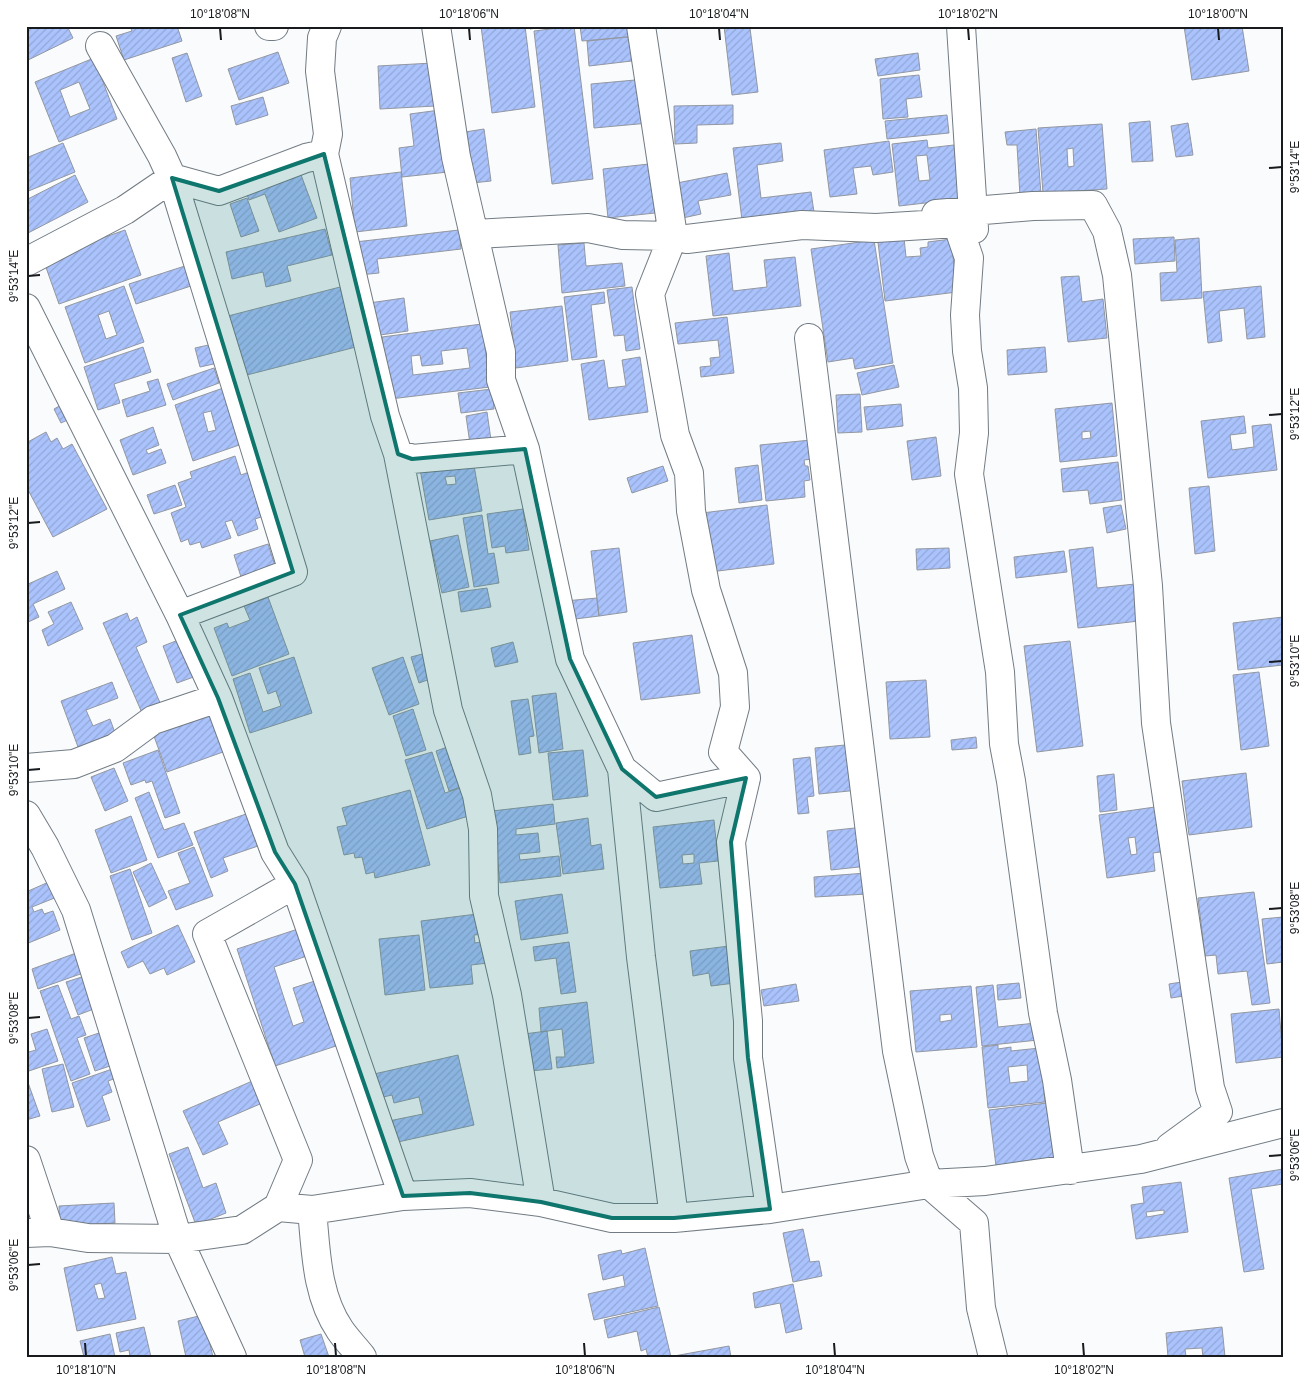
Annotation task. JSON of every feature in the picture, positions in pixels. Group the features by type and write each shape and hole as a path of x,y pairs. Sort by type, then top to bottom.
{"street":[{"path":"269,26 274,26"},
{"path":"326,26 322,38 320,71 328,134 324,154 385,416 398,454 448,710 477,795 483,830 484,896 506,995 541,1202"},
{"path":"436,26 456,157 501,352 501,380 525,449 570,659 622,769 641,957 674,1218"},
{"path":"642,26 673,236 650,294 675,435 690,473 692,511 706,590 733,673 735,707 723,752 746,778"},
{"path":"961,26 978,304"},
{"path":"100,46 162,156 172,178 293,572 180,615"},
{"path":"26,262 125,210 172,178 219,191 306,158 324,154"},
{"path":"820,226 972,210 1093,205 1107,231 1117,275 1148,586 1156,723 1210,1088 1218,1112 1161,1154"},
{"path":"475,234 588,228 623,235 673,236 687,239 802,225 876,228 957,223 969,258 965,315 967,351 973,388 974,433 969,474 1000,672 1004,744 1012,781 1043,1013 1057,1080 1070,1170"},
{"path":"26,308 180,615 218,698 275,852 295,884 403,1196"},
{"path":"809,338 897,1051 919,1156 929,1184 974,1223 981,1308 993,1357"},
{"path":"398,454 412,459 525,449"},
{"path":"26,768 74,764 115,748 153,720 218,698"},
{"path":"622,769 656,797 746,778"},
{"path":"746,778 731,842 748,1021 748,1058 770,1209"},
{"path":"26,815 45,847 76,910 178,1239 232,1357"},
{"path":"26,1160 38,1232 88,1238 178,1239 242,1230 278,1207 298,1160 207,934 295,884"},
{"path":"278,1207 312,1210 403,1196 470,1193 541,1202 612,1218 674,1218 770,1209 929,1184 985,1181 1070,1170 1161,1154 1283,1123"},
{"path":"312,1210 318,1273 327,1306 340,1330 362,1357"}],"highlighted area":[{"path":"324,154 398,454 412,459 525,449 570,659 622,769 656,797 746,778 731,842 748,1058 770,1209 674,1218 612,1218 541,1202 470,1193 403,1196 295,884 275,852 218,698 180,615 293,572 172,178 219,191"}],"building":[{"path":"26,26 67,26 73,38 26,61"},
{"path":"130,26 177,26 182,41 124,60 116,36 132,31"},
{"path":"481,26 525,26 535,107 492,113"},
{"path":"529,26 549,26 530,29"},
{"path":"574,26 593,179 552,184 534,31"},
{"path":"580,26 637,26 638,36 582,41"},
{"path":"724,26 765,26 750,28 758,92 732,95"},
{"path":"1184,26 1242,26 1249,71 1192,80"},
{"path":"638,36 640,60 589,66 587,41"},
{"path":"278,52 289,83 239,100 228,69"},
{"path":"187,53 202,96 186,102 172,58"},
{"path":"918,53 920,70 878,76 875,59"},
{"path":"94,58 117,119 59,142 35,82","holes":["79,82 90,109 70,117 60,90"]},
{"path":"433,63 435,106 380,109 378,66"},
{"path":"919,75 922,97 906,99 908,117 883,119 880,79"},
{"path":"646,79 649,123 594,128 591,84"},
{"path":"263,97 268,115 236,125 231,106"},
{"path":"733,105 733,124 697,125 697,143 675,144 674,106"},
{"path":"440,110 448,172 402,177 399,148 414,146 410,114"},
{"path":"947,115 949,133 887,139 885,121"},
{"path":"1150,121 1153,161 1132,162 1129,123"},
{"path":"1188,123 1193,155 1176,157 1171,126"},
{"path":"1102,124 1107,189 1043,193 1038,128","holes":["1073,148 1074,166 1068,167 1067,149"]},
{"path":"484,129 491,181 472,183 465,132"},
{"path":"1036,129 1041,194 1020,196 1017,145 1007,145 1005,132"},
{"path":"927,140 928,148 954,145 960,199 899,206 892,144","holes":["927,155 930,180 919,181 916,156"]},
{"path":"889,141 893,172 873,175 871,166 853,168 857,194 830,197 824,150"},
{"path":"63,143 75,172 26,192 26,158"},
{"path":"781,143 783,161 757,165 761,198 811,192 815,219 743,228 733,148"},
{"path":"297,164 317,218 279,232 265,194 249,200 243,184"},
{"path":"649,164 655,213 608,218 603,169"},
{"path":"401,172 407,226 355,232 350,178"},
{"path":"727,173 731,195 698,201 701,214 678,219 672,184"},
{"path":"75,175 88,202 28,233 26,200"},
{"path":"247,198 259,231 241,237 230,204"},
{"path":"325,229 332,255 287,266 291,281 266,287 263,272 232,279 226,252"},
{"path":"125,230 141,275 59,304 43,259"},
{"path":"459,230 461,249 377,259 379,273 359,275 355,242"},
{"path":"877,234 904,238 906,257 921,256 920,248 928,247 928,242 951,239 957,292 885,301"},
{"path":"1174,237 1175,261 1135,264 1133,239"},
{"path":"1199,238 1202,298 1161,301 1160,273 1177,272 1175,240"},
{"path":"874,240 893,363 855,369 853,358 828,362 811,249"},
{"path":"584,243 586,266 622,263 625,286 562,293 558,245"},
{"path":"729,253 733,291 767,287 764,260 795,257 801,306 713,316 706,256"},
{"path":"188,265 194,285 136,304 129,284"},
{"path":"1079,276 1082,302 1103,299 1107,338 1068,342 1061,277"},
{"path":"124,286 144,342 85,363 65,307","holes":["109,311 117,335 106,339 98,315"]},
{"path":"1261,286 1265,337 1247,339 1244,308 1219,311 1222,341 1208,343 1203,292"},
{"path":"340,287 356,347 243,376 228,316"},
{"path":"632,287 640,349 626,351 624,335 614,336 607,290"},
{"path":"604,292 605,303 591,305 597,357 572,360 564,297"},
{"path":"404,298 408,331 373,336 369,303"},
{"path":"562,306 568,361 516,368 510,312"},
{"path":"727,317 734,373 701,377 700,367 711,366 710,358 720,357 718,340 678,344 675,323"},
{"path":"482,324 490,387 390,399 382,337","holes":["467,348 470,368 413,375 411,356 420,355 422,366 443,364 441,351"]},
{"path":"213,344 218,363 200,367 195,348"},
{"path":"143,347 151,372 114,384 120,403 98,410 84,367"},
{"path":"1045,347 1047,372 1008,375 1007,350"},
{"path":"640,357 648,412 589,420 581,364 604,360 608,388 626,386 622,360"},
{"path":"894,365 899,387 862,395 857,373"},
{"path":"214,368 219,383 173,400 167,384"},
{"path":"158,379 166,405 127,417 122,400 150,391 147,382"},
{"path":"226,387 245,443 193,461 175,405","holes":["211,411 216,430 208,432 203,413"]},
{"path":"492,389 494,409 461,413 458,393"},
{"path":"860,394 862,432 838,433 836,395"},
{"path":"70,400 78,415 61,423 54,409"},
{"path":"1112,403 1117,456 1060,462 1055,409","holes":["1090,431 1091,438 1082,439 1082,432"]},
{"path":"901,404 903,426 867,430 864,407"},
{"path":"487,412 492,447 471,451 466,416"},
{"path":"1244,416 1246,433 1230,435 1232,450 1254,447 1252,426 1271,424 1277,470 1208,478 1201,421"},
{"path":"153,427 159,445 146,450 148,454 161,449 166,463 133,475 120,440"},
{"path":"46,432 51,442 57,438 63,449 72,444 107,509 53,537 26,486 26,443"},
{"path":"936,437 941,476 912,480 907,441"},
{"path":"811,440 813,459 804,460 805,466 808,466 810,480 804,481 805,497 766,501 760,445"},
{"path":"472,454 482,511 429,520 419,463","holes":["455,476 456,484 447,485 445,477"]},
{"path":"235,456 241,475 249,472 264,516 255,519 258,529 238,536 232,520 225,522 231,538 202,548 200,542 190,545 188,539 181,542 171,513 186,507 178,483 192,478 190,472"},
{"path":"1118,462 1122,500 1090,504 1088,490 1063,492 1061,469"},
{"path":"758,465 762,500 739,503 735,468"},
{"path":"663,466 668,481 632,493 627,478"},
{"path":"175,485 182,505 154,514 147,495"},
{"path":"1209,486 1215,551 1195,554 1189,488"},
{"path":"767,505 774,564 710,572 702,513"},
{"path":"1121,505 1126,529 1107,533 1103,508"},
{"path":"523,509 529,550 506,553 505,546 492,548 487,514"},
{"path":"482,515 488,554 494,553 499,583 474,587 463,518"},
{"path":"458,535 469,587 442,593 430,541"},
{"path":"268,544 277,572 243,583 234,555"},
{"path":"1093,547 1097,588 1135,584 1139,621 1078,628 1069,550"},
{"path":"619,548 627,612 599,616 591,551"},
{"path":"949,548 950,568 917,570 916,549"},
{"path":"1064,551 1067,572 1016,578 1014,557"},
{"path":"57,571 65,589 33,604 39,617 26,623 26,585"},
{"path":"487,588 491,607 461,612 458,592"},
{"path":"268,597 289,654 232,676 214,628 227,623 229,628 250,620 244,606"},
{"path":"597,598 599,616 567,620 565,601"},
{"path":"71,602 83,629 48,646 42,630 54,624 48,612"},
{"path":"127,613 130,621 137,617 147,642 136,647 161,705 142,713 103,623"},
{"path":"1283,617 1283,665 1238,670 1233,623"},
{"path":"692,635 700,693 641,700 633,643"},
{"path":"186,637 199,675 177,683 163,646"},
{"path":"1070,641 1083,746 1037,752 1024,646"},
{"path":"513,642 518,662 495,667 491,648"},
{"path":"426,653 433,678 419,683 411,657"},
{"path":"294,657 312,713 250,733 233,679 250,673 263,712 281,706 276,691 268,694 259,668"},
{"path":"403,657 419,704 389,715 372,668"},
{"path":"1259,672 1269,746 1241,750 1233,675"},
{"path":"926,680 930,737 890,739 886,682"},
{"path":"112,682 118,698 86,710 93,726 110,719 118,741 81,755 61,701"},
{"path":"556,693 563,749 539,753 532,696"},
{"path":"528,699 534,736 529,737 531,753 519,755 511,701"},
{"path":"207,708 223,752 167,772 151,728"},
{"path":"413,709 426,750 406,756 393,716"},
{"path":"976,737 977,748 952,750 951,740"},
{"path":"855,744 859,790 819,794 815,748"},
{"path":"453,745 467,785 449,791 436,751"},
{"path":"158,750 180,813 165,818 152,781 146,783 145,780 131,785 123,763"},
{"path":"583,750 588,796 553,800 548,753"},
{"path":"432,752 445,793 466,786 475,814 427,829 405,760"},
{"path":"810,757 814,796 807,797 809,813 798,814 793,759"},
{"path":"114,768 128,801 105,811 91,777"},
{"path":"1246,773 1252,827 1189,835 1182,781"},
{"path":"1114,774 1117,810 1100,812 1097,776"},
{"path":"410,790 430,865 375,878 374,872 366,874 362,857 355,858 354,853 344,855 337,827 347,825 342,808"},
{"path":"149,792 164,830 184,823 193,845 158,858 135,798"},
{"path":"553,804 555,824 516,829 516,835 538,833 540,852 519,854 520,860 559,856 561,876 500,883 492,811"},
{"path":"1162,806 1168,851 1153,853 1155,871 1107,878 1099,815","holes":["1135,837 1137,854 1131,855 1128,838"]},
{"path":"246,814 258,846 223,858 228,871 211,878 194,832"},
{"path":"131,816 147,860 111,873 95,830"},
{"path":"588,818 591,846 601,844 604,869 563,874 556,823"},
{"path":"714,820 718,861 699,863 702,884 660,888 653,827","holes":["694,854 694,863 683,864 682,855"]},
{"path":"864,827 868,866 831,870 827,831"},
{"path":"194,847 213,896 176,910 168,891 190,883 178,853"},
{"path":"151,863 167,898 149,907 133,872"},
{"path":"130,869 152,933 132,940 110,876"},
{"path":"866,873 867,894 815,897 814,877"},
{"path":"51,881 57,897 32,907 34,912 42,909 44,914 53,911 60,930 26,944 26,892"},
{"path":"1254,892 1270,1003 1252,1005 1247,971 1218,974 1216,955 1205,956 1198,898"},
{"path":"562,894 568,933 521,940 515,901"},
{"path":"485,913 487,934 474,935 475,943 486,941 488,963 471,965 473,984 430,988 421,921"},
{"path":"1283,917 1283,962 1267,964 1262,919"},
{"path":"178,925 195,962 167,975 164,968 150,974 143,961 128,968 121,952"},
{"path":"298,929 307,956 274,967 293,1026 304,1022 293,988 318,980 339,1045 275,1066 237,949"},
{"path":"419,935 425,990 385,995 379,939"},
{"path":"569,942 576,992 561,994 556,958 535,961 533,947"},
{"path":"729,946 735,983 711,986 709,973 693,976 690,951"},
{"path":"79,952 86,972 38,989 32,969"},
{"path":"88,975 99,1007 78,1015 66,982"},
{"path":"1188,981 1190,995 1171,998 1169,984"},
{"path":"1019,983 1021,998 998,1000 997,985"},
{"path":"796,984 799,1001 764,1006 761,990"},
{"path":"58,985 71,1019 79,1016 86,1035 77,1038 90,1074 71,1081 40,991"},
{"path":"993,985 998,1027 1036,1023 1038,1040 982,1046 976,987"},
{"path":"971,986 977,1047 916,1052 910,991","holes":["951,1014 952,1020 940,1022 940,1015"]},
{"path":"587,1002 594,1063 557,1068 556,1057 565,1057 562,1029 541,1032 539,1008"},
{"path":"1279,1009 1283,1057 1236,1063 1231,1014"},
{"path":"47,1029 58,1061 26,1072 26,1042 29,1052 36,1050 31,1034"},
{"path":"105,1031 116,1064 95,1071 84,1038"},
{"path":"547,1031 552,1069 529,1071 524,1034"},
{"path":"998,1045 998,1049 1011,1047 1011,1051 1040,1048 1045,1102 988,1108 982,1047","holes":["1027,1065 1028,1081 1010,1083 1008,1067"]},
{"path":"458,1055 474,1125 389,1144 384,1122 423,1114 419,1097 394,1103 392,1095 379,1098 374,1074"},
{"path":"63,1064 74,1107 52,1112 42,1069"},
{"path":"115,1068 119,1077 108,1081 112,1092 102,1096 110,1120 87,1127 72,1083"},
{"path":"26,1077 40,1116 26,1120"},
{"path":"257,1079 267,1101 218,1122 228,1144 203,1155 183,1111"},
{"path":"1047,1103 1055,1166 997,1174 989,1110"},
{"path":"188,1147 203,1188 216,1183 226,1213 196,1225 169,1154"},
{"path":"1283,1169 1283,1184 1251,1189 1264,1269 1244,1272 1229,1178"},
{"path":"1181,1182 1188,1232 1136,1239 1131,1205 1144,1203 1142,1187","holes":["1164,1210 1164,1214 1147,1217 1146,1212"]},
{"path":"114,1203 115,1223 60,1226 59,1206"},
{"path":"803,1229 810,1262 819,1261 822,1276 793,1282 783,1233"},
{"path":"645,1248 658,1306 594,1320 588,1294 625,1286 623,1275 603,1280 598,1255 621,1250 622,1254"},
{"path":"112,1257 116,1274 126,1272 136,1319 77,1331 64,1268","holes":["101,1283 105,1298 98,1299 94,1285"]},
{"path":"793,1284 802,1329 786,1333 780,1303 755,1308 753,1293"},
{"path":"659,1307 671,1357 648,1357 646,1349 641,1351 637,1331 608,1338 604,1320"},
{"path":"203,1315 213,1357 186,1357 178,1321"},
{"path":"144,1327 151,1357 130,1357 129,1350 120,1352 116,1333"},
{"path":"1222,1327 1225,1357 1203,1357 1202,1348 1185,1349 1186,1357 1168,1357 1166,1333"},
{"path":"110,1334 115,1357 84,1357 80,1341"},
{"path":"321,1334 329,1357 305,1357 300,1340"},
{"path":"729,1346 731,1357 674,1356"}]}
